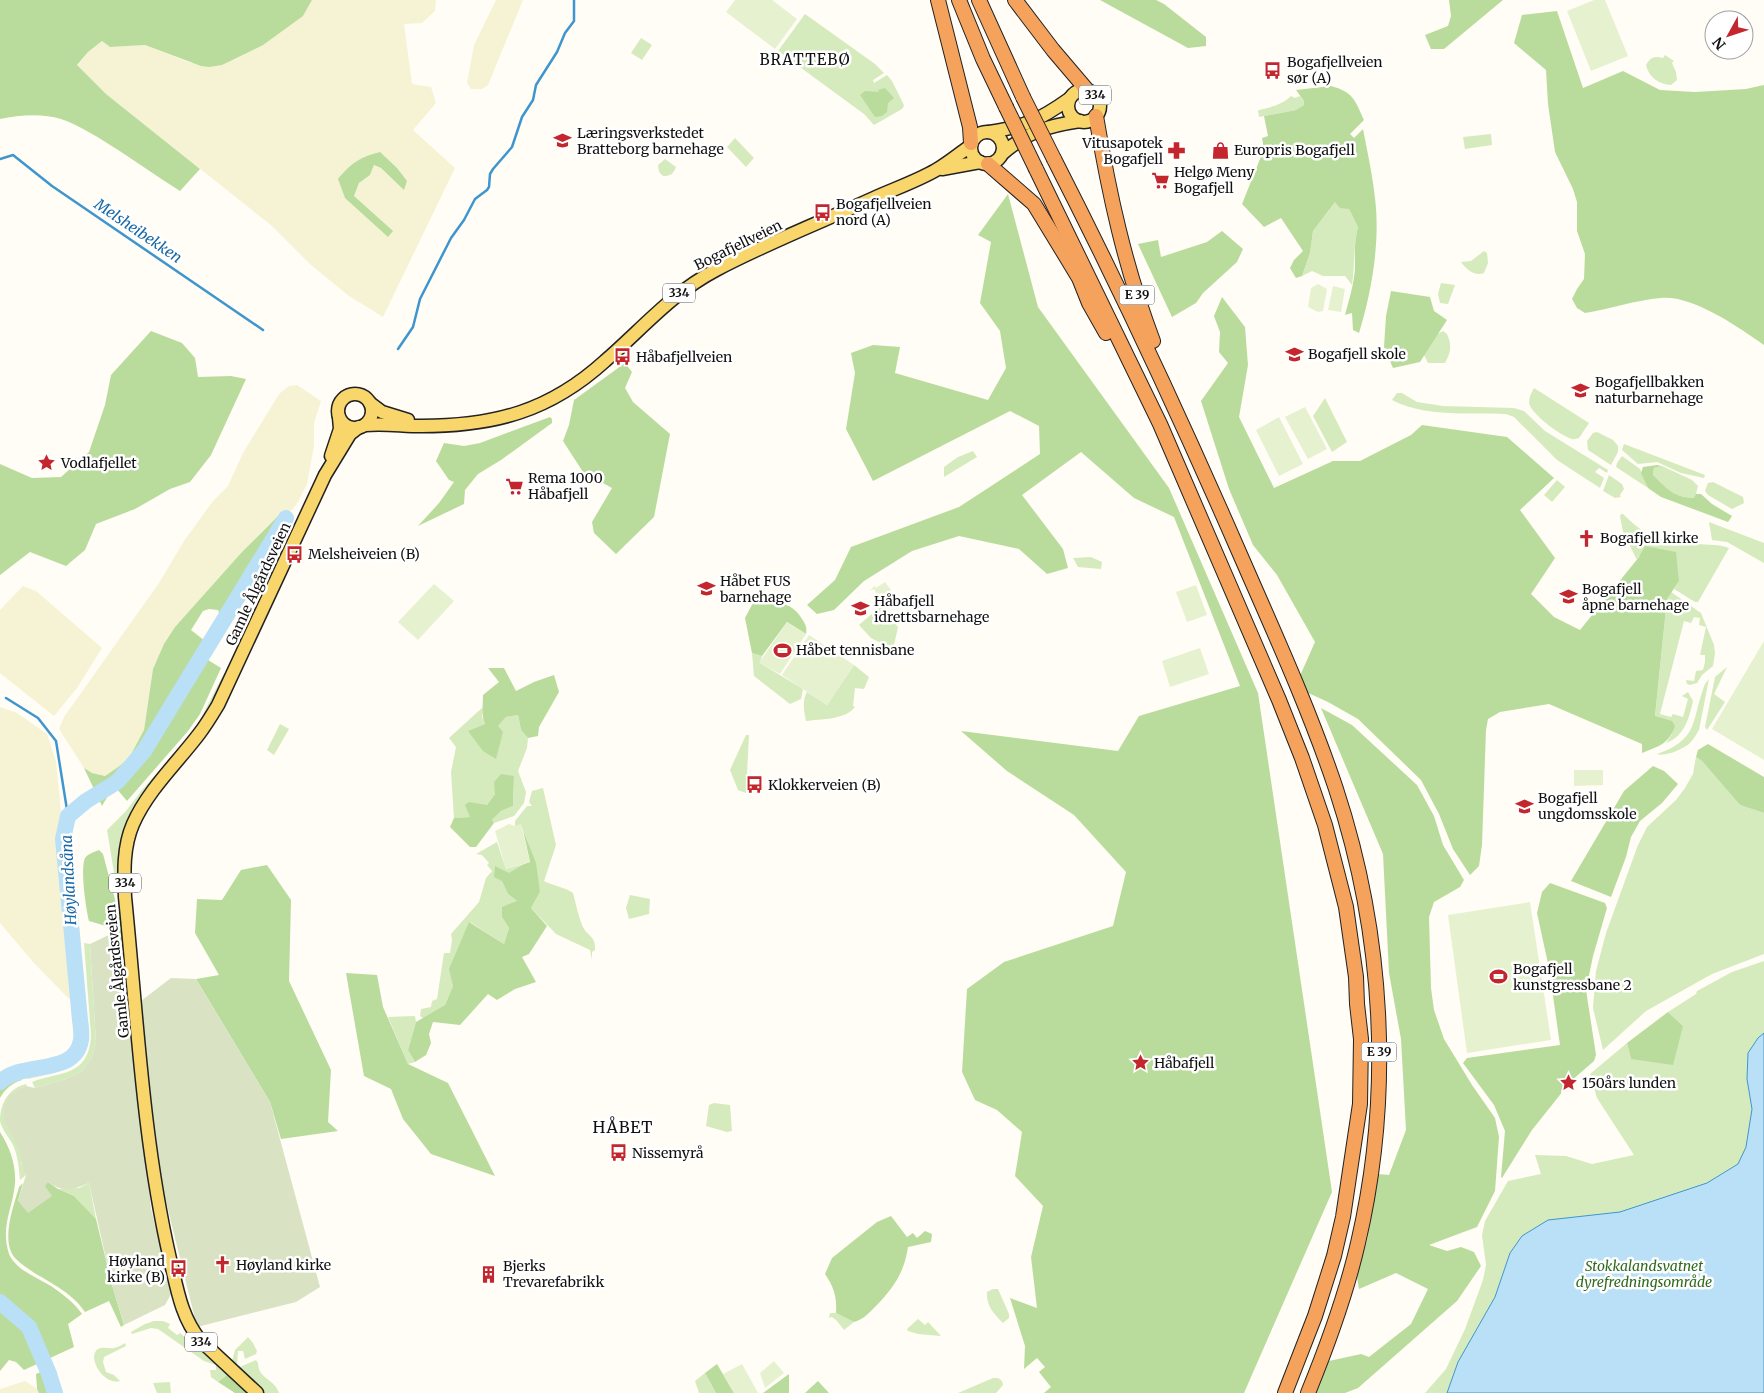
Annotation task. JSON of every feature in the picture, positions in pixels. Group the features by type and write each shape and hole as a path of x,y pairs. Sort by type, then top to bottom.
{"highway":[{"path":"938,0 970,128 971,144"},
{"name":"E 39","path":"959,0 1006,107 1160,424 1279,700 1302,758 1325,825 1346,907 1356,977 1361,1039 1360,1104 1343,1218 1334,1256 1315,1316 1285,1393"},
{"name":"E 39","path":"979,0 1054,159 1123,296 1202,468 1308,712 1336,789 1362,888 1372,948 1379,1032 1376,1125 1364,1214 1349,1276 1338,1313 1308,1393"},
{"path":"1014,0 1087,90"},
{"name":"E 39","path":"1096,116 1108,187 1127,265 1157,352 1194,436 1202,468"},
{"name":"E 39","path":"984,163 1034,204 1079,278 1089,303 1123,367 1160,424"}],"main road":[{"name":"334","path":"971,144 980,133 1007,129 1037,120 1070,99 1077,91 1087,90 1093,92 1099,101 1100,106 1096,116 1089,121 1056,125 1040,130 1016,142 996,161 984,163"},
{"name":"334","path":"1070,99 1068,108 1076,119 1080,121"},
{"path":"989,132 994,133 1001,140 1002,154"},
{"path":"971,144 973,156 984,163"},
{"name":"Bogafjellveien","path":"362,426 478,423 510,416 557,396 592,373 662,307 698,280 734,261 935,171 971,144"},
{"name":"Bogafjellveien","path":"935,171 984,163"},
{"name":"334","path":"359,394 370,403 372,407 371,417 362,426 349,427 341,421 338,411 341,401 349,395 359,394"},
{"name":"Bogafjellveien","path":"370,403 382,412 403,419 437,425"},
{"name":"Gamle Ålgårdsveien","path":"325,475 340,429 339,417"},
{"name":"Gamle Ålgårdsveien","path":"257,1393 200,1340 189,1325 182,1309 164,1230 152,1161 125,897 125,856 132,825 139,812 151,794 201,732 218,705 325,475 350,434 362,426"}],"shaded area":[{"path":"312,0 436,0 435,11 422,23 404,24 412,84 431,87 436,103 413,130 455,168 383,317 349,296 311,265 272,226 106,94 77,66 88,52 102,41 110,47 145,45 191,63 303,16","holes":["364,156 407,181 404,189 381,168 374,165 370,175 359,183 354,196"]},
{"path":"496,0 523,0 488,85 482,89 471,89 467,83 474,45"},
{"path":"297,385 321,401 314,423 314,446 307,484 298,502 292,510 281,513 262,531 175,627 153,669 144,730 128,760 105,776 92,773 84,768 59,729 64,717 159,583 184,541 213,501 228,486 243,453 279,394 289,386"},
{"path":"23,586 36,591 102,648 77,688 54,716 0,673 0,610"},
{"path":"0,707 17,713 47,734 56,761 62,822 60,875 75,1005 34,963 0,923"},
{"path":"25,1381 37,1389 39,1393 0,1393 0,1389"}],"green space":[{"path":"0,0 312,0 303,16 263,45 222,65 201,66 145,45 110,47 102,41 88,52 77,65 106,94 200,169 180,191 99,138 66,121 38,115 0,119"},
{"path":"735,0 772,0 797,19 775,49 726,12"},
{"path":"1100,0 1156,0 1164,4 1206,37 1206,46 1188,48"},
{"path":"1449,0 1503,0 1444,49 1431,49 1425,35 1448,26 1451,16"},
{"path":"1594,0 1605,0 1628,56 1591,71 1567,11"},
{"path":"1557,11 1583,88 1623,71 1660,90 1695,92 1746,89 1764,85 1764,345 1715,314 1674,298 1651,299 1585,313 1577,308 1572,299 1584,279 1585,254 1577,231 1577,202 1573,189 1555,152 1548,104 1546,70 1514,43 1522,15"},
{"path":"805,14 875,64 884,73 873,80 874,83 887,75 903,103 902,109 874,125 864,114 778,51"},
{"path":"641,38 652,45 642,60 631,53"},
{"path":"1665,55 1674,61 1672,63 1677,80 1671,85 1655,80 1647,70 1646,65 1653,58 1663,58"},
{"path":"1331,86 1349,94 1364,120 1350,134 1354,138 1363,129 1375,198 1377,224 1375,255 1367,303 1359,333 1353,330 1352,313 1345,315 1354,280 1355,243 1358,227 1349,209 1340,208 1335,202 1313,231 1310,253 1302,276 1296,278 1290,268 1294,260 1303,251 1281,218 1264,227 1242,204 1264,149 1262,138 1268,136 1264,116 1296,110 1304,105 1304,101 1296,90"},
{"path":"885,88 894,98 888,103 887,112 882,116 875,117 860,95 865,91 879,92 878,90"},
{"path":"1291,96 1295,98 1300,96 1304,101 1304,105 1296,110 1259,117 1259,110 1280,104"},
{"path":"1491,134 1492,145 1465,149 1463,137"},
{"path":"735,138 754,158 746,167 727,147"},
{"path":"380,152 397,168 407,181 404,190 381,168 374,165 370,175 359,183 354,196 393,231 388,237 345,198 338,179 356,161"},
{"path":"665,159 676,167 668,176 663,176 659,172 658,165"},
{"path":"1008,194 1038,307 1169,488 1258,693 1332,1192 1244,1393 1044,1393 1051,1387 1039,1372 1045,1367 1037,1358 1024,1369 1025,1346 1010,1298 1037,1308 1031,1257 1043,1206 1015,1176 1022,1132 997,1110 975,1100 962,1072 967,989 1004,962 1113,926 1126,872 1074,815 1007,771 961,731 1118,751 1139,716 1240,686 1174,517 1134,498 1081,452 1022,495 1063,549 1068,568 1047,574 1019,549 959,536 912,551 864,581 834,610 817,614 807,605 835,580 851,547 959,507 1040,454 1039,426 1010,411 873,481 846,429 855,373 851,353 873,345 900,347 895,373 988,400 1006,368 1000,331 980,303 991,242 978,235"},
{"path":"1335,202 1349,209 1358,227 1355,241 1352,285 1345,276 1323,276 1312,271 1302,276 1310,253 1313,231"},
{"path":"1222,231 1243,249 1237,262 1203,293 1196,303 1172,317 1138,244 1158,240 1161,257 1207,242"},
{"path":"1484,251 1487,253 1488,263 1484,273 1474,273 1468,270 1461,262 1471,261"},
{"path":"1441,283 1455,285 1448,304 1440,303 1438,294"},
{"path":"1318,284 1327,289 1323,311 1318,312 1308,307 1311,288"},
{"path":"1333,286 1345,289 1341,312 1328,310"},
{"path":"1391,291 1430,297 1434,311 1447,320 1420,362 1393,368 1384,347 1386,316"},
{"path":"1222,297 1245,327 1248,365 1239,417 1274,488 1333,461 1360,461 1411,435 1422,425 1507,437 1554,478 1520,510 1555,558 1531,594 1554,617 1580,630 1639,557 1645,546 1676,552 1679,581 1667,599 1655,716 1672,721 1675,726 1670,737 1663,744 1642,753 1642,744 1549,704 1500,712 1488,719 1482,845 1479,866 1470,875 1453,849 1439,814 1421,780 1358,719 1306,692 1299,678 1315,642 1277,575 1253,545 1229,489 1201,401 1228,363 1219,352 1220,332 1214,316"},
{"path":"151,331 182,343 195,358 198,377 231,376 246,379 211,455 190,482 170,489 135,509 96,524 85,550 66,566 30,552 0,575 0,464 32,478 61,477 89,452 105,405 111,375"},
{"path":"1443,331 1447,334 1450,342 1450,352 1447,359 1445,363 1428,363 1423,353 1432,337"},
{"path":"625,363 632,372 625,388 633,402 670,434 654,517 616,554 594,533 592,522 612,488 583,472 563,441 569,425 574,400"},
{"path":"1534,388 1589,423 1579,438 1572,439 1561,434 1535,413 1529,403"},
{"path":"1397,393 1402,393 1417,402 1443,406 1514,408 1524,411 1545,431 1608,470 1607,473 1599,468 1595,472 1604,478 1600,488 1557,460 1514,417 1506,414 1448,413 1419,410 1392,400"},
{"path":"1325,398 1347,442 1332,452 1313,416"},
{"path":"1305,407 1327,449 1308,459 1285,417"},
{"path":"550,417 552,423 501,460 478,474 465,490 464,504 418,526 439,503 454,482 449,480 436,461 444,443 464,446 480,443"},
{"path":"1279,417 1303,464 1279,476 1256,430"},
{"path":"1597,432 1613,440 1618,446 1618,452 1611,465 1588,450 1587,441 1593,433"},
{"path":"1624,444 1705,475 1704,478 1681,473 1657,462 1638,464 1622,450"},
{"path":"973,451 977,457 944,477 944,467 958,457"},
{"path":"1622,456 1640,469 1648,488 1616,467"},
{"path":"1662,466 1692,480 1698,486 1695,498 1681,496 1671,492 1662,485 1653,475 1654,468"},
{"path":"1662,466 1654,468 1653,475 1667,488 1681,496 1694,498 1696,494 1701,494 1712,504 1732,516 1728,522 1661,497 1648,488 1641,473 1643,467"},
{"path":"1609,475 1622,484 1624,489 1620,495 1621,497 1615,498 1603,491"},
{"path":"1557,480 1565,487 1552,502 1544,495"},
{"path":"1713,482 1743,497 1744,503 1732,509 1708,495 1705,491 1708,483"},
{"path":"281,513 288,522 282,541 272,559 261,592 246,582 226,615 221,617 218,610 209,609 203,611 191,630 214,648 208,660 221,668 200,714 188,731 127,801 116,788 109,794 102,806 84,768 92,773 105,776 128,760 144,730 153,669 164,644 175,627 242,552"},
{"path":"1621,514 1648,534 1665,541 1717,545 1729,548 1698,602 1674,589 1679,581 1639,556 1637,560 1623,532"},
{"path":"1709,522 1764,543 1764,563 1727,542 1712,540"},
{"path":"1091,557 1102,562 1101,569 1078,567 1073,558"},
{"path":"885,582 891,590 880,599 874,589 869,591 875,586 876,588"},
{"path":"434,584 454,601 418,640 398,622"},
{"path":"1196,585 1207,615 1187,622 1176,592"},
{"path":"1671,592 1701,613 1714,645 1715,653 1713,666 1702,675 1697,683 1687,684 1686,680 1694,681 1696,671 1703,670 1705,655 1700,655 1706,627 1699,625 1700,618 1694,617 1691,623 1684,621 1660,714 1671,717 1673,714 1683,717 1688,699 1682,696 1688,692 1693,701 1688,720 1682,731 1678,736 1666,743 1672,734 1655,717 1667,599"},
{"path":"755,599 782,603 793,609 804,623 806,634 787,622 762,656 752,653 745,618"},
{"path":"881,606 898,627 894,645 888,647 871,638 859,625"},
{"name":"Håbet tennisbane","path":"787,622 806,634 780,674 759,663"},
{"path":"809,635 854,665 827,705 782,675"},
{"path":"1764,641 1764,760 1712,729"},
{"path":"1200,648 1209,674 1170,687 1162,661"},
{"path":"752,653 762,656 760,663 803,689 801,699 790,704 754,676"},
{"path":"233,662 198,731 149,791 117,882 107,830 126,811 197,726 222,677"},
{"path":"854,665 869,677 864,689 855,688 853,706 855,707 839,717 806,721 804,702 807,692 827,705"},
{"path":"1727,667 1714,694 1725,702 1707,730 1705,727 1715,677"},
{"path":"488,668 504,668 516,691 554,675 559,692 539,727 538,736 528,738 521,730 518,715 506,717 498,726 503,732 496,759 483,751 468,731 485,724 483,695 499,682"},
{"path":"1709,679 1699,730 1689,744 1669,753 1657,754 1681,742 1687,735 1692,727 1705,684"},
{"path":"483,707 482,717 485,724 469,731 498,726 506,717 518,715 521,730 528,738 527,748 518,771 526,792 524,803 514,816 494,823 492,820 501,811 513,806 514,776 495,794 487,805 471,817 454,818 451,772 456,747 449,738"},
{"path":"1321,708 1352,725 1417,785 1434,816 1443,845 1464,880 1460,887 1434,902 1429,917 1431,988 1434,1010 1444,1039 1495,1118 1499,1137 1495,1191 1477,1227 1429,1245 1447,1251 1461,1247 1474,1252 1481,1266 1457,1301 1358,1388 1345,1393 1314,1393 1329,1361 1361,1354 1369,1357 1411,1324 1428,1289 1396,1273 1359,1289 1357,1277 1367,1240 1378,1174 1389,1175 1406,1130 1401,1039 1389,973 1383,854"},
{"path":"280,724 289,729 274,755 267,750"},
{"path":"746,735 749,735 746,793 738,790 730,770"},
{"path":"1708,744 1764,777 1764,813 1740,805 1702,761 1696,757 1698,750"},
{"path":"1696,757 1702,761 1740,805 1764,813 1764,954 1712,974 1646,1011 1603,1050 1593,1008 1596,971 1606,933 1638,845 1647,827 1676,800 1685,788 1693,774"},
{"path":"1653,766 1664,771 1678,784 1662,803 1640,821 1631,837 1626,857 1611,897 1571,881 1624,791"},
{"path":"1574,770 1603,770 1603,785 1574,786"},
{"path":"501,774 514,776 513,806 501,811 492,820 494,823 476,847 470,847 450,827 454,818 470,817 465,805 469,802 487,805 495,794 494,782"},
{"path":"543,788 556,845 544,881 573,893 582,925 594,941 595,950 592,952 592,960 590,950 556,934 531,908 540,892 528,843 521,825 515,826 515,821 527,806 532,806 529,802 532,791"},
{"path":"509,824 515,826 521,824 530,862 506,869 495,831"},
{"path":"523,830 536,863 540,892 531,908 547,926 529,954 522,957 536,982 515,989 497,1000 488,994 460,1025 433,1022 429,1034 431,1043 426,1055 415,1062 408,1050 416,1022 445,1005 453,986 449,969 469,922 504,944 509,928 502,917 502,907 517,901 508,894 502,881 494,877 495,866 509,873 530,862"},
{"path":"497,842 506,869 524,864 509,874 496,867 508,894 517,901 502,917 509,928 504,944 470,922 453,986 445,1005 424,1019 420,1016 421,1009 431,1007 432,1001 437,999 444,953 450,953 451,934 479,902 486,878 492,871 487,865 489,863 482,855 476,854"},
{"path":"99,850 103,854 123,930 128,974 113,933 106,926 89,921 83,870 85,858"},
{"path":"267,865 291,900 289,981 331,1070 328,1122 338,1131 281,1139 270,1102 196,979 219,975 195,933 197,899 222,900 241,870"},
{"path":"1550,883 1605,903 1607,908 1593,956 1586,990 1596,1055 1594,1061 1571,1081 1532,1130 1502,1178 1505,1131 1494,1105 1463,1063 1467,1058 1560,1045 1549,968 1537,913 1542,892"},
{"path":"76,889 86,1018 83,1016 72,891"},
{"path":"630,895 650,899 649,914 629,919 626,908"},
{"name":"Bogafjell kunstgressbane 2","path":"1530,902 1551,1040 1467,1053 1448,915"},
{"path":"113,933 128,974 151,1209 171,1286 171,1294 165,1305 124,1325 112,1285 89,1183 63,1189 48,1182 45,1186 52,1196 28,1213 18,1201 26,1175 23,1171 19,1150 4,1119 4,1107 8,1097 16,1091 26,1086 35,1088 66,1079 81,1072 91,1059 96,1043 90,944"},
{"path":"84,943 90,944 96,1043 91,1059 81,1072 66,1079 35,1088 32,1082 72,1070 79,1065 85,1059 89,1049 91,1035"},
{"name":"Stokkalandsvatnet dyrefredningsområde","path":"1764,961 1764,1393 1425,1393 1446,1369 1465,1329 1483,1280 1486,1265 1482,1235 1485,1221 1508,1181 1541,1174 1535,1155 1566,1156 1592,1164 1634,1155 1597,1098 1590,1074 1627,1043 1631,1059 1683,1026 1668,1012 1696,994 1697,991 1732,972"},
{"path":"346,973 377,975 383,1007 408,1064 448,1083 495,1176 431,1154 403,1119 391,1089 364,1076"},
{"path":"171,978 196,979 270,1102 320,1287 296,1302 197,1327 159,1173 141,1001"},
{"path":"1668,1012 1683,1026 1673,1065 1631,1059 1627,1043"},
{"path":"415,1016 416,1022 408,1050 415,1062 408,1064 388,1017"},
{"path":"83,1019 86,1020 84,1048 80,1058 74,1064 65,1069 28,1079 22,1073 60,1065 76,1056 84,1039"},
{"path":"17,1074 22,1080 9,1087 0,1098 0,1084"},
{"path":"26,1084 27,1086 17,1091 9,1100 6,1113 6,1119 19,1149 22,1166 26,1175 20,1180 15,1149 2,1127 0,1114 4,1102 10,1093"},
{"path":"714,1103 730,1105 732,1131 727,1132 706,1126 709,1105"},
{"path":"0,1132 12,1156 15,1176 14,1192 6,1226 9,1254 21,1269 51,1286 72,1302 82,1314 68,1324 74,1347 24,1370 16,1362 9,1360 0,1371"},
{"path":"48,1182 74,1196 96,1219 124,1325 121,1327 109,1301 85,1312 66,1293 19,1262 11,1251 8,1233 19,1187 23,1183 18,1201"},
{"path":"89,1183 96,1219 74,1196 58,1189 79,1188"},
{"path":"891,1216 907,1237 913,1233 917,1238 925,1231 932,1234 931,1242 908,1247 904,1265 893,1286 869,1313 854,1322 836,1313 834,1292 825,1274 832,1258 877,1222"},
{"path":"998,1289 1009,1314 1009,1318 1003,1323 989,1306 987,1292"},
{"path":"830,1313 836,1313 854,1322 844,1330 832,1317 829,1318"},
{"path":"918,1319 925,1325 928,1322 941,1336 908,1331 907,1329"},
{"path":"154,1321 163,1321 170,1324 168,1328 177,1335 180,1333 226,1372 227,1375 218,1382 211,1377 210,1370 216,1370 216,1365 204,1361 158,1329 151,1328 132,1334 131,1332"},
{"path":"248,1337 257,1351 256,1354 245,1359 243,1351 238,1351 237,1365 240,1367 256,1360 263,1376 274,1384 279,1393 263,1393 232,1361 235,1350"},
{"path":"125,1343 126,1346 104,1357 103,1362 106,1372 114,1375 120,1381 108,1379 98,1370 95,1364 95,1353 100,1348 114,1348"},
{"path":"774,1361 784,1373 765,1388 760,1373"},
{"path":"717,1364 734,1393 716,1393 705,1373"},
{"path":"742,1364 758,1393 734,1393 723,1374"},
{"path":"46,1370 57,1393 39,1393 37,1389 36,1374"},
{"path":"226,1372 249,1393 235,1393 218,1382 227,1375"},
{"path":"705,1373 716,1393 699,1393 695,1381"},
{"path":"789,1374 789,1393 763,1393"},
{"path":"993,1378 998,1378 1002,1381 1003,1385 996,1393 958,1393"},
{"path":"818,1381 829,1393 805,1393"},
{"path":"170,1382 171,1393 157,1393 153,1383"}],"water":[{"name":"Stokkalandsvatnet dyrefredningsområde","path":"1764,1033 1764,1393 1447,1393 1458,1362 1495,1297 1510,1253 1522,1236 1548,1220 1620,1212 1707,1183 1738,1164 1746,1147 1752,1109 1747,1079 1748,1053 1758,1038"}],"waterway":[{"path":"398,349 413,327 420,299 451,238 464,220 475,199 489,187 490,174 493,169 512,147 522,117 533,100 536,85 557,52 565,33 574,21 574,0"},
{"name":"Melsheibekken","path":"0,159 13,155 52,186 263,330"},
{"name":"Høylandsåna","path":"0,1082 10,1075 21,1071 59,1064 69,1059 77,1052 81,1040 63,839 68,816 86,801 117,782 144,751 286,518"},
{"path":"6,698 38,718 56,741 68,816"},
{"name":"Høylandsåna","path":"0,1302 29,1327 55,1393"}],"place":[{"name":"Bogafjellveien sør (A)","path":"1273,70"},
{"name":"Læringsverkstedet Bratteborg barnehage","path":"563,141"},
{"name":"Europris Bogafjell","path":"1220,150"},
{"name":"Vitusapotek Bogafjell","path":"1177,151"},
{"name":"Helgø Meny Bogafjell","path":"1160,180"},
{"name":"Bogafjellveien nord (A)","path":"822,212"},
{"name":"Bogafjell skole","path":"1294,354"},
{"name":"Håbafjellveien","path":"622,357"},
{"name":"Bogafjellbakken naturbarnehage","path":"1581,390"},
{"name":"Vodlafjellet","path":"47,463"},
{"name":"Rema 1000 Håbafjell","path":"514,486"},
{"name":"Bogafjell kirke","path":"1586,538"},
{"name":"Melsheiveien (B)","path":"294,554"},
{"name":"Håbet FUS barnehage","path":"706,589"},
{"name":"Bogafjell åpne barnehage","path":"1568,597"},
{"name":"Håbafjell idrettsbarnehage","path":"860,609"},
{"name":"Håbet tennisbane","path":"782,650"},
{"name":"Klokkerveien (B)","path":"754,785"},
{"name":"Bogafjell ungdomsskole","path":"1524,806"},
{"name":"Bogafjell kunstgressbane 2","path":"1499,977"},
{"name":"Håbafjell","path":"1140,1063"},
{"name":"150års lunden","path":"1568,1083"},
{"name":"Nissemyrå","path":"618,1153"},
{"name":"Høyland kirke","path":"222,1265"},
{"name":"Høyland kirke (B)","path":"179,1269"},
{"name":"Bjerks Trevarefabrikk","path":"489,1274"}],"district":[{"name":"BRATTEBØ","path":"805,60"},
{"name":"HÅBET","path":"623,1127"}]}
